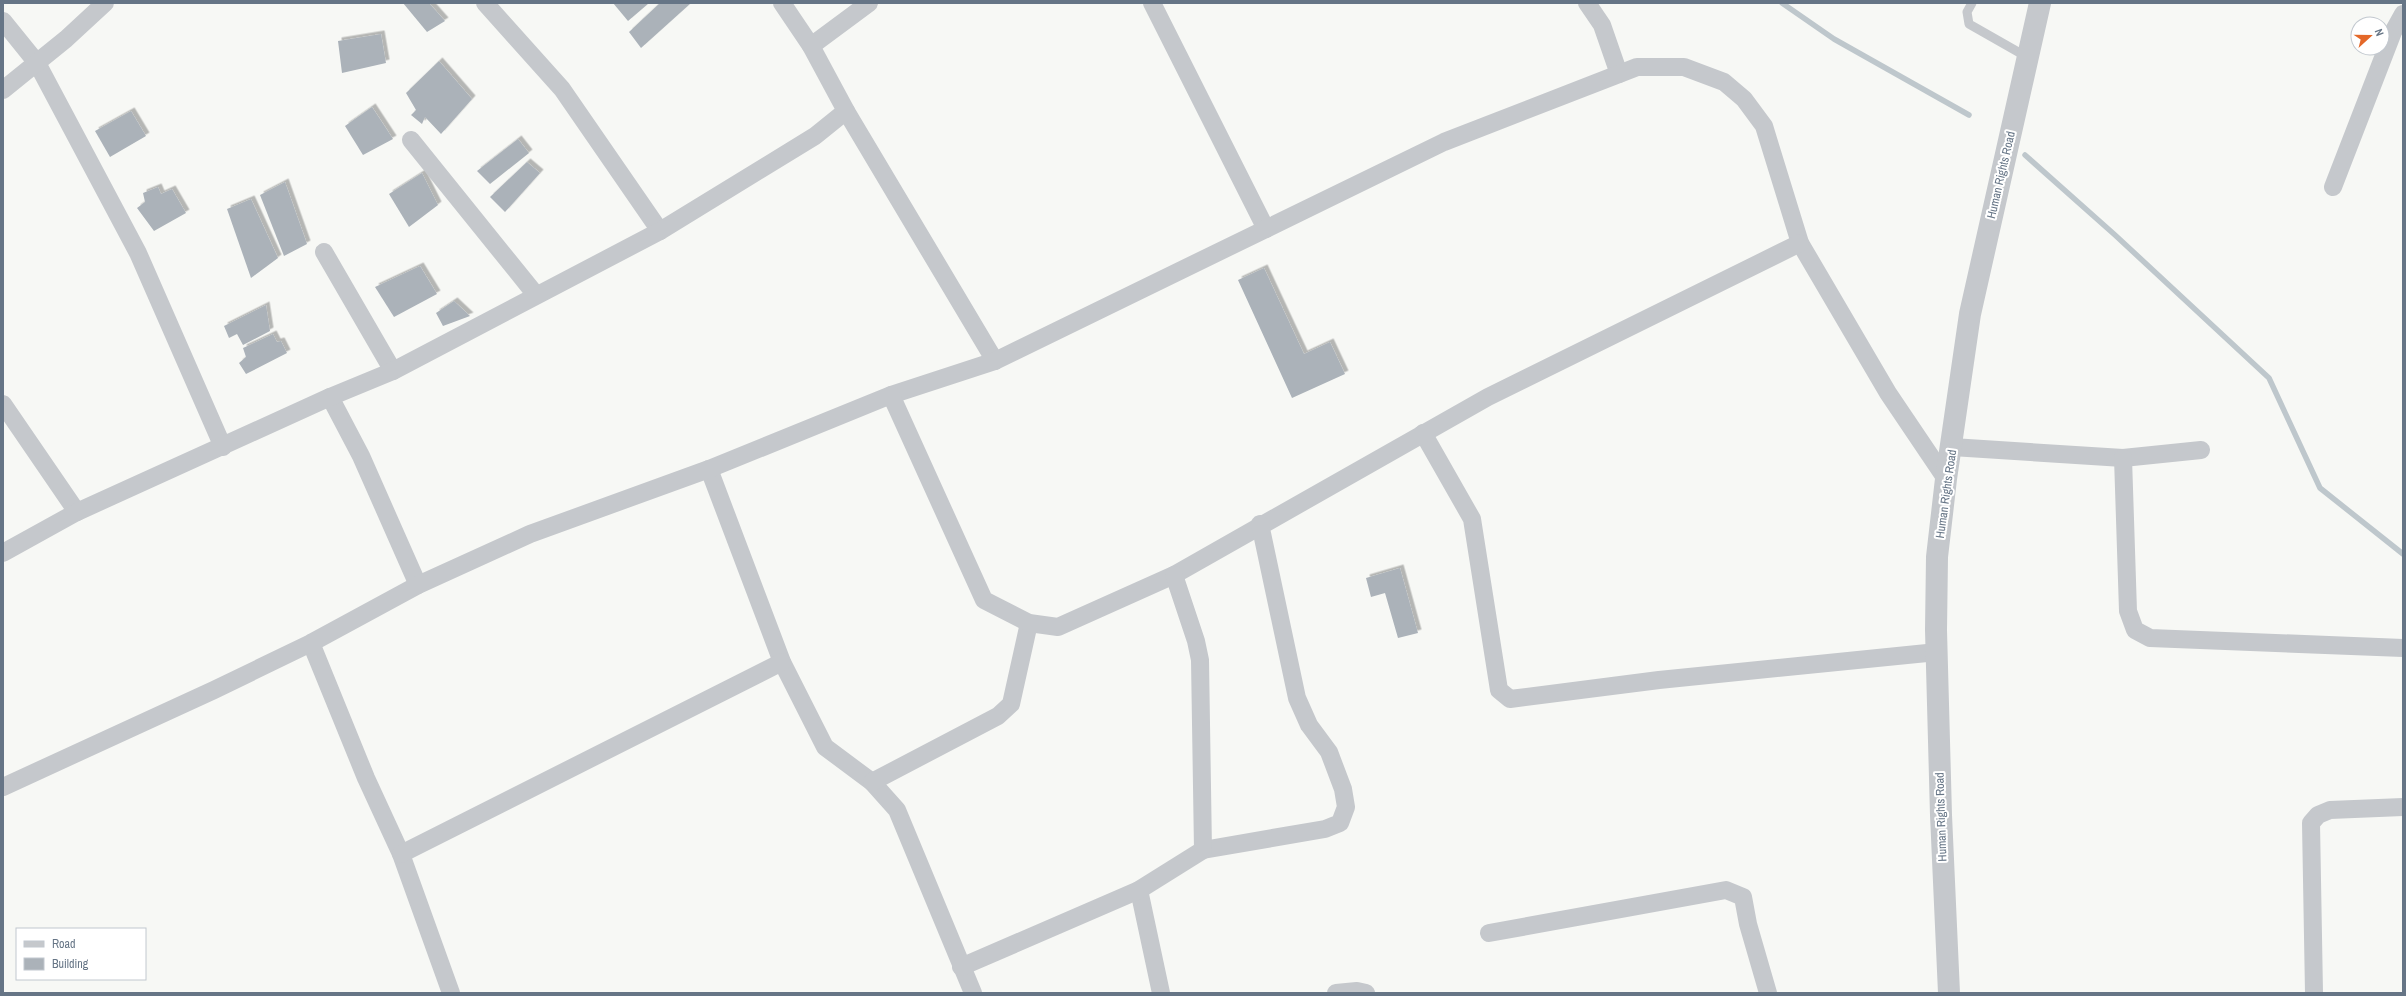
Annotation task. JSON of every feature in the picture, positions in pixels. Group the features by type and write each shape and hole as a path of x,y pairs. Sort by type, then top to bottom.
{"street":[{"path":"3,90 66,40 106,3"},
{"path":"485,3 562,89 660,232"},
{"path":"782,3 811,46 846,111 995,361"},
{"path":"811,46 870,3"},
{"path":"1152,3 1266,229"},
{"path":"1587,3 1602,25 1620,74"},
{"name":"Human Rights Road","path":"1949,993 1941,815 1937,652 1937,557 1946,479 1952,447 1970,314 2040,3"},
{"path":"2333,187 2393,32 2403,14"},
{"path":"3,21 36,63 138,253 223,447"},
{"path":"3,787 311,643 418,585 530,534 709,469 891,395 995,361 1444,142 1637,67 1684,67 1724,82 1744,99 1764,126 1800,243 1888,393 1946,479"},
{"path":"3,553 77,512 223,447 330,397 393,371 536,295 660,232 815,136 846,111"},
{"path":"411,140 536,295"},
{"path":"891,395 984,600 1029,623 1058,627 1174,575 1260,524 1488,397 1800,243"},
{"path":"324,252 393,371"},
{"path":"330,397 361,456 418,585"},
{"path":"3,404 77,512"},
{"path":"1423,433 1472,519 1499,690 1510,699 1659,680 1937,652"},
{"path":"1952,447 2123,458 2201,450"},
{"path":"2123,458 2128,611 2135,630 2150,638 2403,648"},
{"path":"709,469 782,662 825,747 872,782 897,810 973,993"},
{"path":"961,967 1139,890 1204,850 1325,829 1340,824 1346,808 1343,789 1329,752 1309,725 1297,698 1260,524"},
{"path":"1174,575 1196,641 1200,660 1204,850"},
{"path":"872,782 998,716 1011,704 1029,623"},
{"path":"311,643 366,778 401,854 451,993"},
{"path":"401,854 782,662"},
{"path":"2314,993 2311,823 2318,815 2330,810 2403,807"},
{"path":"1139,890 1161,993"},
{"path":"1489,933 1726,890 1743,897 1748,924 1768,993"},
{"path":"1336,993 1357,991 1366,993"}],"lane":[{"path":"1972,3 1967,12 1969,24 2027,57"}],"building":[{"path":"403,3 429,3 445,21 427,32"},
{"path":"613,3 649,3 628,21"},
{"path":"660,3 691,3 641,48 629,32"},
{"path":"381,34 386,63 342,73 338,41"},
{"path":"439,61 472,99 441,134 425,117 422,124 411,115 416,110 406,93"},
{"path":"372,107 393,139 363,155 345,126"},
{"path":"131,111 146,136 110,157 95,131"},
{"path":"518,139 529,153 490,184 477,171"},
{"path":"527,162 540,173 505,212 490,197"},
{"path":"422,173 438,205 409,227 389,194"},
{"path":"285,182 307,244 284,256 260,195"},
{"path":"158,187 161,194 172,189 186,213 154,231 137,208 145,202 143,193"},
{"path":"251,199 278,258 251,278 227,209"},
{"path":"420,266 437,294 394,317 375,287"},
{"path":"1264,268 1304,354 1330,342 1345,374 1292,398 1238,280"},
{"path":"454,301 470,316 443,326 436,313"},
{"path":"266,305 270,331 243,345 237,334 229,338 224,326"},
{"path":"273,334 277,342 281,341 287,353 246,374 239,363 246,357 243,348"},
{"path":"1400,568 1418,633 1398,638 1385,593 1371,597 1366,578"}],"waterway":[{"path":"1782,3 1834,39 1969,115"},
{"path":"2025,155 2115,235 2269,378 2320,488 2403,554"}]}
